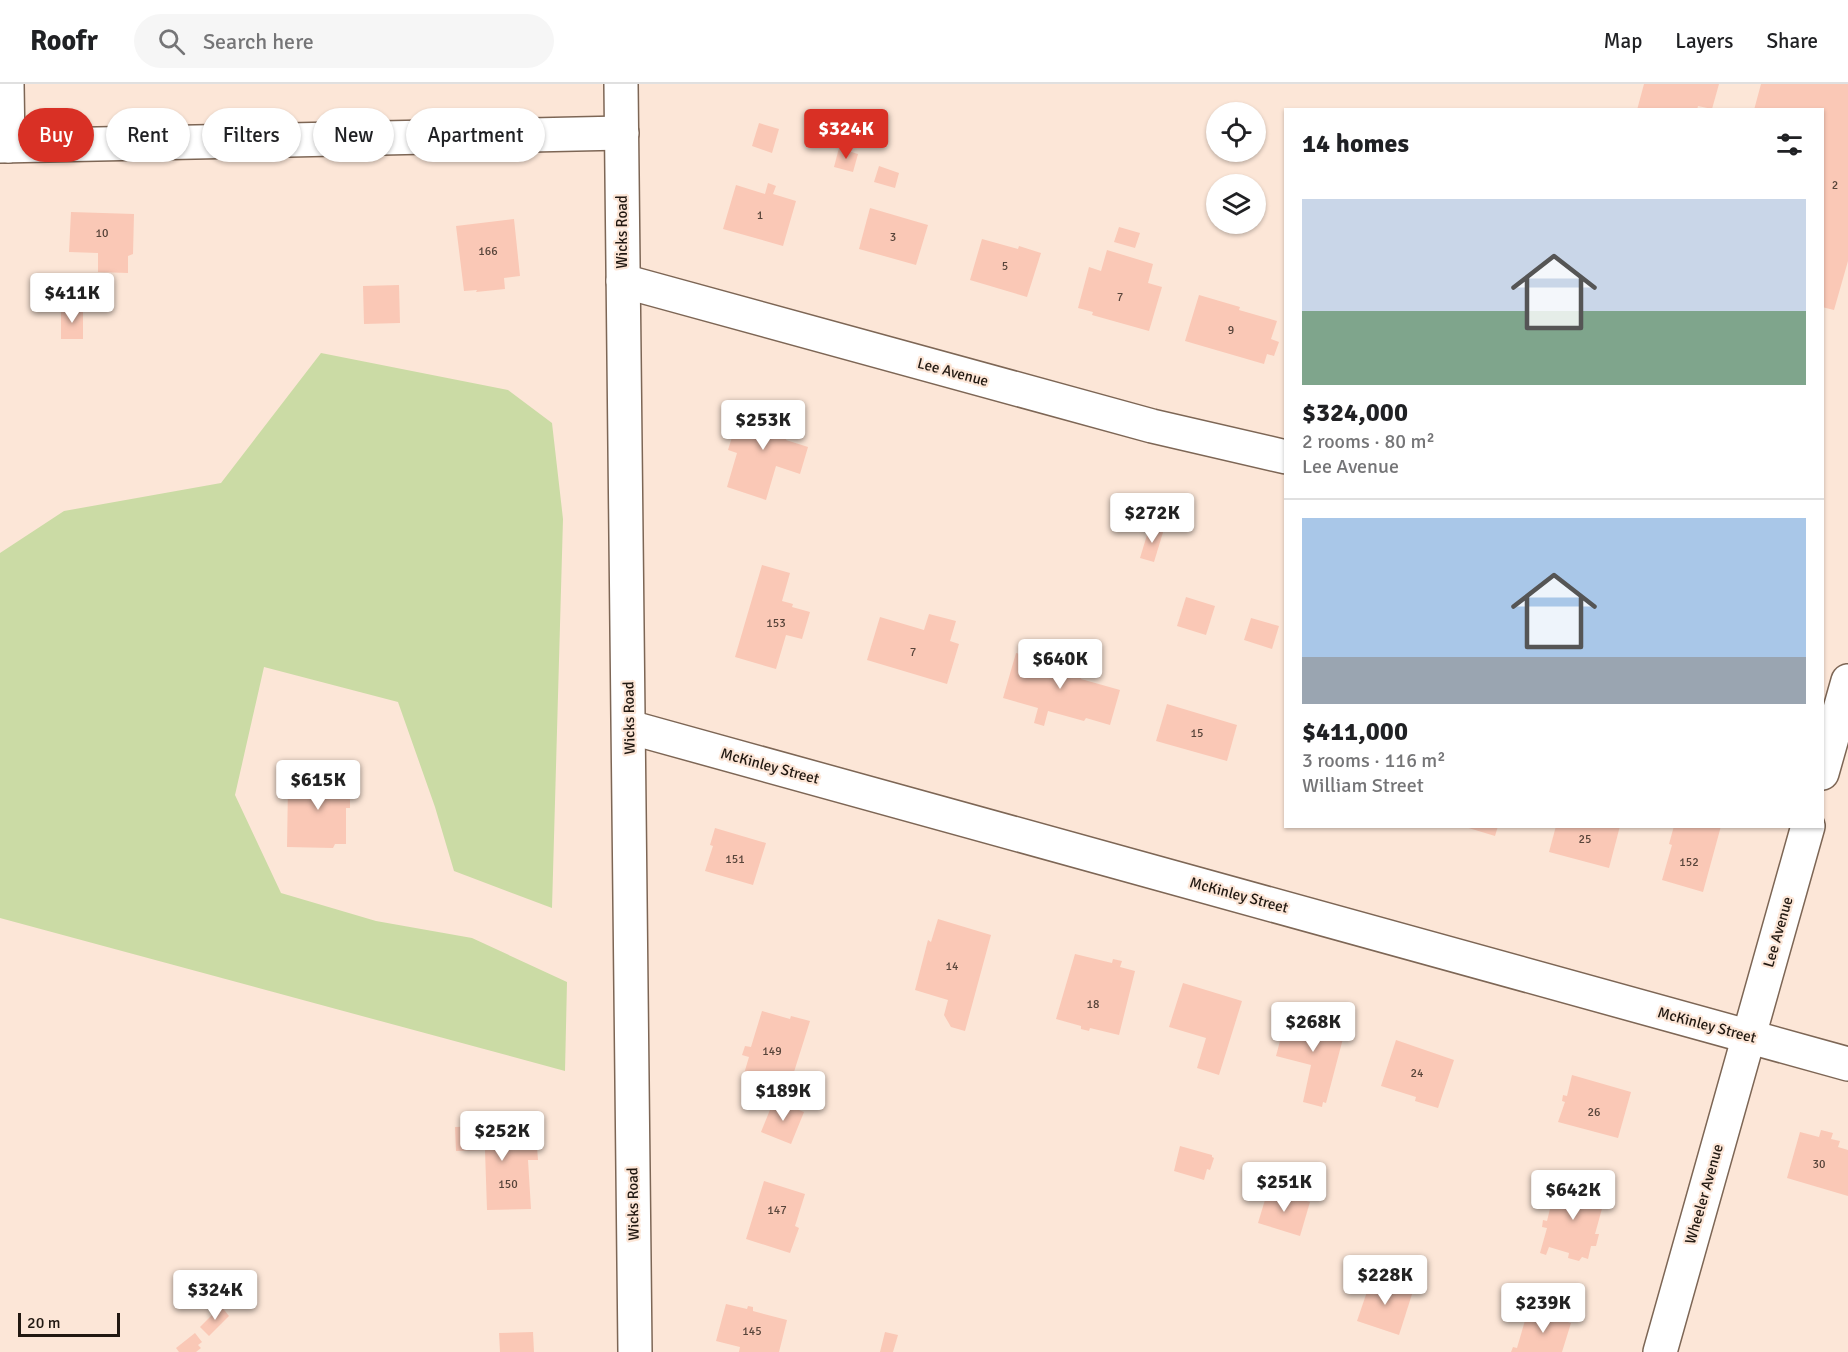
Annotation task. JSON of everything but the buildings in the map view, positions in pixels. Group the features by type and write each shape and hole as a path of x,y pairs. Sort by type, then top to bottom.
{"street":[{"path":"7,84 4,146 621,133"},
{"name":"Wicks Road","path":"621,84 635,1352"},
{"name":"Lee Avenue","path":"623,281 1152,426 1284,457"},
{"path":"1824,766 1848,681"},
{"name":"McKinley Street","path":"629,727 1848,1064"},
{"name":"Lee Avenue","path":"1749,1037 1807,828"},
{"name":"Wheeler Avenue","path":"1660,1352 1749,1037"}],"green space":[{"path":"321,353 508,390 552,423 563,519 552,908 454,871 435,807 398,702 264,667 235,795 281,893 376,921 472,938 567,982 565,1071 0,918 0,553 64,511 221,483"}]}
